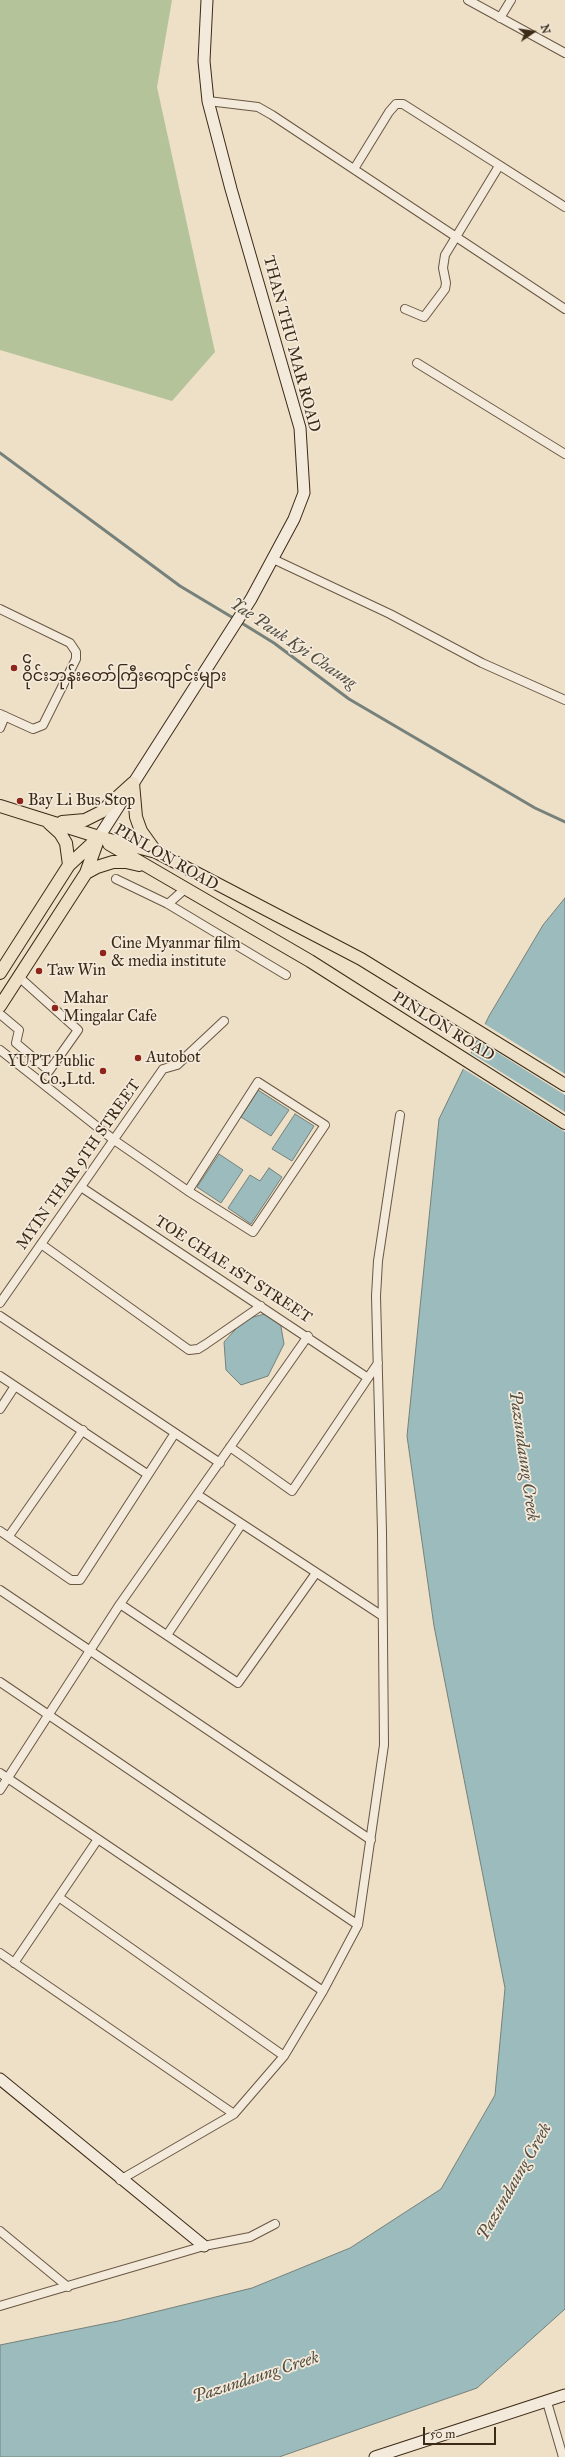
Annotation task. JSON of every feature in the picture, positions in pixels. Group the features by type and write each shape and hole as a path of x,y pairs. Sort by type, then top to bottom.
{"main road":[{"name":"THAN THU MAR ROAD","path":"0,1006 86,873 99,837 225,642 251,599 294,519 304,493 300,428 231,189 208,101 204,61 207,0"},
{"path":"46,821 73,823 85,820 115,802 133,783"},
{"path":"133,783 136,817 141,831 156,852"},
{"path":"0,806 99,837"},
{"path":"46,821 60,833 69,854 69,865"},
{"name":"THAN THU MAR ROAD","path":"0,973 69,865 99,837"},
{"name":"PINLON ROAD","path":"99,837 156,852 361,959 565,1085"},
{"name":"PINLON ROAD","path":"99,837 310,961 418,1032 565,1123"},
{"path":"86,873 97,867 113,862 126,862 150,868"},
{"path":"0,2080 120,2180 204,2246"},
{"path":"375,2457 547,2402 565,2394"}],"street":[{"path":"468,0 565,53"},
{"path":"500,18 511,0"},
{"path":"208,101 258,107 565,309"},
{"path":"354,169 389,112 396,104 403,104 565,207"},
{"path":"405,309 416,316 424,317 445,289 443,260 499,166"},
{"path":"417,363 565,454"},
{"path":"273,559 390,614 489,666 565,700"},
{"path":"0,609 70,643 76,652 76,659 43,725 33,729 3,715 0,728"},
{"path":"116,880 168,904 286,975"},
{"path":"168,904 186,888"},
{"path":"0,1014 19,1030 16,1043 49,1071 78,1030 19,977"},
{"name":"MYIN THAR 9TH STREET","path":"0,1303 163,1069 177,1065 224,1021"},
{"path":"0,1050 114,1140 188,1191 253,1232 325,1124 258,1082 188,1191"},
{"path":"120,2180 234,2114 284,2056 323,1991 358,1925 384,1745 376,1296 378,1260 400,1115"},
{"name":"TOE CHAE 1ST STREET","path":"81,1187 308,1336 368,1378"},
{"path":"41,1244 189,1350 198,1349 261,1306"},
{"path":"0,1316 220,1463"},
{"path":"0,1790 91,1652 120,1604 198,1495 308,1336"},
{"path":"230,1447 292,1491 378,1362"},
{"path":"0,1376 84,1430 147,1474"},
{"path":"0,1409 15,1386"},
{"path":"9,1536 84,1430"},
{"path":"0,1531 71,1580 80,1580 175,1432"},
{"path":"198,1495 381,1615"},
{"path":"167,1635 242,1525"},
{"path":"120,1604 238,1683 316,1573"},
{"path":"0,1590 371,1840"},
{"path":"0,1682 358,1925"},
{"path":"0,1772 323,1991"},
{"path":"14,1963 60,1898 98,1838"},
{"path":"60,1898 284,2056"},
{"path":"0,1953 234,2114"},
{"path":"0,2306 204,2246 250,2237 275,2224"},
{"path":"0,2231 68,2287"},
{"path":"547,2402 563,2457"}],"green space":[{"path":"0,0 172,0 157,87 215,352 172,401 0,350"}],"water":[{"name":"Pazundaung Creek","path":"565,898 565,2309 477,2388 279,2457 0,2457 0,2345 118,2321 252,2288 350,2248 441,2189 495,2095 505,1988 434,1626 407,1436 439,1119 489,1016 543,925"},
{"path":"258,1090 289,1110 271,1136 241,1117"},
{"path":"295,1114 314,1126 292,1161 272,1149"},
{"path":"219,1154 243,1170 221,1203 197,1187"},
{"path":"269,1168 282,1177 251,1224 228,1208 250,1175 260,1181"},
{"path":"269,1313 280,1321 284,1344 268,1376 241,1385 226,1370 224,1342 245,1319"}],"pier":[{"path":"483,1023 565,1074 565,1095 476,1039"},
{"path":"469,1052 565,1112 565,1132 462,1068"}],"waterway":[{"name":"Yae Pauk Kyi Chaung","path":"0,453 180,586 235,619"},
{"name":"Yae Pauk Kyi Chaung","path":"240,622 274,643 349,699 535,808 565,822"}],"place":[{"name":"၄ ဝိုင်းဘုန်းတော်ကြီးကျောင်းများ","path":"14,668"},
{"name":"Bay Li Bus Stop","path":"20,801"},
{"name":"Cine Myanmar film & media institute","path":"103,953"},
{"name":"Taw Win","path":"39,971"},
{"name":"Mahar Mingalar Cafe","path":"55,1008"},
{"name":"Autobot","path":"138,1058"},
{"name":"YUPT Public Co.,Ltd.","path":"103,1071"}]}
